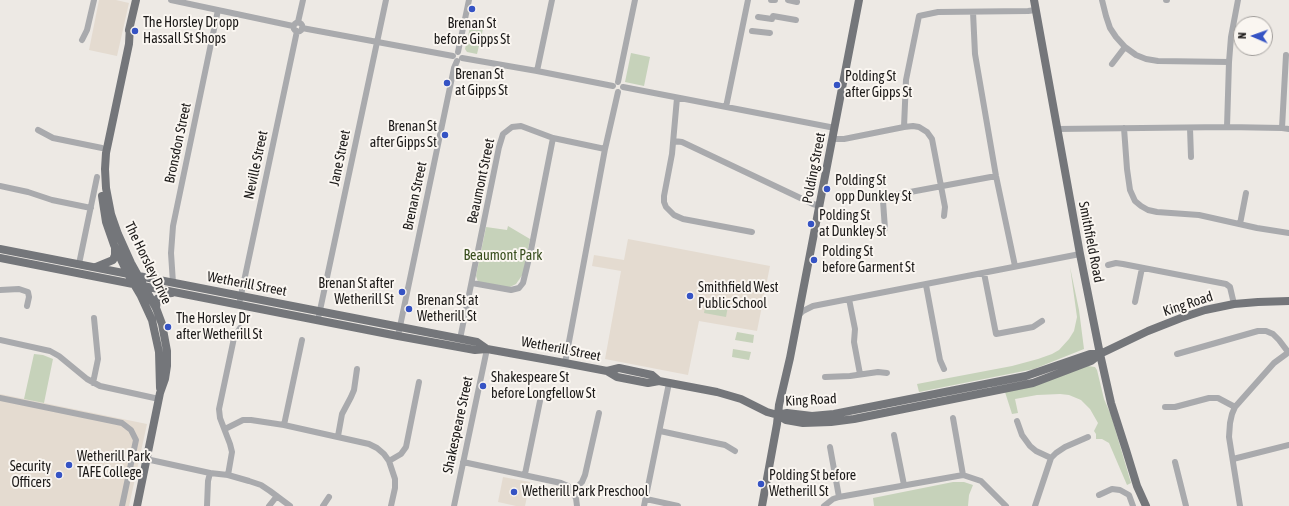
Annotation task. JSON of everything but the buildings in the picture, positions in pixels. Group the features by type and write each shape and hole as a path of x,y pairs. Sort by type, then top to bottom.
{"main road":[{"name":"The Horsley Drive","path":"136,0 124,45 102,148 100,169 101,195 106,222 114,245 148,310 155,330 160,360 160,396"},
{"name":"Polding Street","path":"762,506 783,385 790,358 859,0"},
{"name":"Smithfield Road","path":"1034,0 1080,254 1100,354 1111,403 1135,493 1141,506"},
{"name":"The Horsley Drive","path":"130,26 129,44 106,153 106,195 123,247 156,308 164,329 167,351 165,379 146,458 137,506"},
{"path":"95,268 113,260 116,255 114,245"},
{"name":"Wetherill Street","path":"0,249 173,282 318,320 475,350 487,348"},
{"name":"Wetherill Street","path":"0,258 181,293 320,312 477,342 487,348 607,371 620,368 652,375 659,381 728,394 767,412 778,415"},
{"path":"156,308 156,301 160,296 168,293 181,293"},
{"name":"King Road","path":"778,415 786,420 803,423 831,422 854,419 1033,383 1091,361 1100,354 1180,318 1205,310 1234,304 1289,301"},
{"name":"Smithfield Road","path":"1135,493 1146,506"}],"street":[{"path":"82,40 87,30 94,0"},
{"path":"171,0 298,27 457,57 622,84 623,88 835,128"},
{"name":"Neville Street","path":"240,300 303,0"},
{"name":"Jane Street","path":"318,320 386,0"},
{"name":"Brenan Street","path":"398,336 469,0"},
{"path":"537,71 552,0"},
{"path":"618,92 614,90 635,0"},
{"path":"726,107 748,0"},
{"path":"788,0 797,2"},
{"path":"1102,0 1110,28 1125,47 1136,55 1146,59 1158,61 1229,62"},
{"path":"1227,127 1231,37 1238,0"},
{"name":"Bronsdon Street","path":"173,282 171,253 173,226 218,10"},
{"path":"904,127 906,80 919,16 938,12 1036,10"},
{"path":"973,12 974,54 996,176 1015,266"},
{"path":"758,17 796,20"},
{"path":"752,31 770,33"},
{"path":"1112,64 1125,47"},
{"path":"1282,128 1286,55"},
{"path":"565,363 618,92 623,88"},
{"path":"676,98 674,141 664,202 674,215 683,219 752,232"},
{"name":"Beaumont Street","path":"460,339 499,147 503,134 512,127 522,126 553,138 606,149"},
{"path":"833,139 844,139 913,126 919,127 927,132 932,140 945,207 944,216"},
{"path":"1057,129 1227,127 1289,129"},
{"path":"1124,128 1130,190 1135,201 1141,206 1148,210 1157,212 1199,215 1289,233"},
{"path":"1190,128 1191,157"},
{"path":"38,130 53,138 102,148"},
{"path":"472,283 510,290 519,288 523,283 532,250 553,138"},
{"path":"674,141 682,142 820,206"},
{"path":"874,232 885,229 882,201 894,195 996,176"},
{"path":"79,264 97,177"},
{"path":"0,186 28,192 52,200 91,208"},
{"path":"1240,224 1246,193"},
{"path":"798,316 803,311 813,306 1080,254"},
{"path":"1108,265 1116,264 1142,268 1226,284 1230,287 1234,304"},
{"path":"1135,302 1142,268"},
{"path":"984,273 996,334 1033,327 1042,321"},
{"path":"926,285 940,360 944,369"},
{"path":"0,290 18,289 28,292 29,296 27,306"},
{"path":"802,296 805,302 813,306"},
{"path":"849,299 855,329 854,342 860,374"},
{"path":"93,382 98,359 94,318"},
{"path":"228,476 232,452 220,418 219,409 234,338 240,328"},
{"path":"1177,354 1258,331 1266,331 1273,334 1288,352 1274,363 1235,407 1230,423 1229,437 1240,506"},
{"path":"0,340 50,351 59,356 93,382 108,389 160,396"},
{"path":"284,425 302,340"},
{"name":"Shakespeare Street","path":"454,506 487,348"},
{"path":"338,436 342,414 354,390 357,369"},
{"path":"825,377 850,376 878,372 887,373"},
{"path":"389,461 401,454 406,448 419,382"},
{"path":"644,506 669,383"},
{"path":"0,398 122,423 131,430 136,440 122,506"},
{"path":"1166,406 1176,407 1210,398 1218,398 1235,407"},
{"path":"525,474 540,401"},
{"path":"572,492 582,482 585,476 599,413"},
{"path":"953,418 963,475"},
{"path":"225,429 243,420 251,420 284,425 369,444 377,448 389,461 395,479 391,506"},
{"path":"1017,421 1022,435 1030,446 1036,451 1051,458"},
{"path":"660,431 725,445 735,451"},
{"path":"894,434 904,485"},
{"path":"1035,506 1051,458 1065,447 1088,437"},
{"path":"1233,460 1289,445"},
{"path":"830,447 840,497"},
{"path":"146,458 228,476 261,485 290,506"},
{"path":"463,462 562,483 568,486 576,498 577,506"},
{"path":"1175,462 1186,506"},
{"path":"207,506 208,480 210,473"},
{"path":"824,506 833,499 840,497 963,475 981,481 1006,506"},
{"path":"1099,494 1109,490 1135,493 1133,506"},
{"path":"269,506 277,496"},
{"path":"324,506 329,497"},
{"path":"646,499 678,506"}],"shaded area":[{"path":"99,0 116,0 129,3 117,56 89,50"},
{"name":"Smithfield West Public School","path":"628,239 770,266 757,331 699,321 688,375 605,359 621,271 592,266 594,255 624,260"},
{"name":"Wetherill Park TAFE College","path":"0,394 147,424 129,506 0,506"},
{"name":"Wetherill Park Preschool","path":"503,477 530,482 525,506 516,506 498,502"}],"green space":[{"path":"471,23 484,25 477,54 467,52 465,49"},
{"path":"631,53 650,57 644,86 625,82"},
{"name":"Beaumont Park","path":"508,226 530,239 523,274 516,284 510,287 478,282 476,276 486,227 507,230"},
{"path":"1070,267 1079,310 1084,349 1034,369 919,392 917,384 1012,366 1038,359 1059,350 1074,331 1077,317"},
{"path":"706,302 728,306 726,317 704,313"},
{"path":"737,332 754,335 753,343 735,340"},
{"path":"733,349 751,352 749,360 732,357"},
{"path":"34,354 43,355 53,359 44,403 24,399"},
{"path":"1088,366 1095,367 1097,370 1104,399 1111,415 1131,483 1127,485 1109,443 1102,439 1096,439 1096,434 1094,431 1098,423 1090,409 1081,400 1069,395 1060,394 1037,395 1015,399 1018,413 1012,414 1005,392"},
{"path":"953,482 964,482 973,485 969,495 968,506 874,506 873,498"}],"place":[{"name":"Brenan St before Gipps St","path":"472,9"},
{"name":"The Horsley Dr opp Hassall St Shops","path":"135,31"},
{"name":"Brenan St at Gipps St","path":"447,83"},
{"name":"Polding St after Gipps St","path":"837,85"},
{"name":"Brenan St after Gipps St","path":"445,135"},
{"name":"Polding St opp Dunkley St","path":"827,189"},
{"name":"Polding St at Dunkley St","path":"811,224"},
{"name":"Polding St before Garment St","path":"814,260"},
{"name":"Brenan St after Wetherill St","path":"402,292"},
{"name":"Smithfield West Public School","path":"690,296"},
{"name":"Brenan St at Wetherill St","path":"409,309"},
{"name":"The Horsley Dr after Wetherill St","path":"168,327"},
{"name":"Shakespeare St before Longfellow St","path":"483,386"},
{"name":"Wetherill Park TAFE College","path":"69,465"},
{"name":"Security Officers","path":"59,475"},
{"name":"Polding St before Wetherill St","path":"761,484"},
{"name":"Wetherill Park Preschool","path":"514,492"}]}
